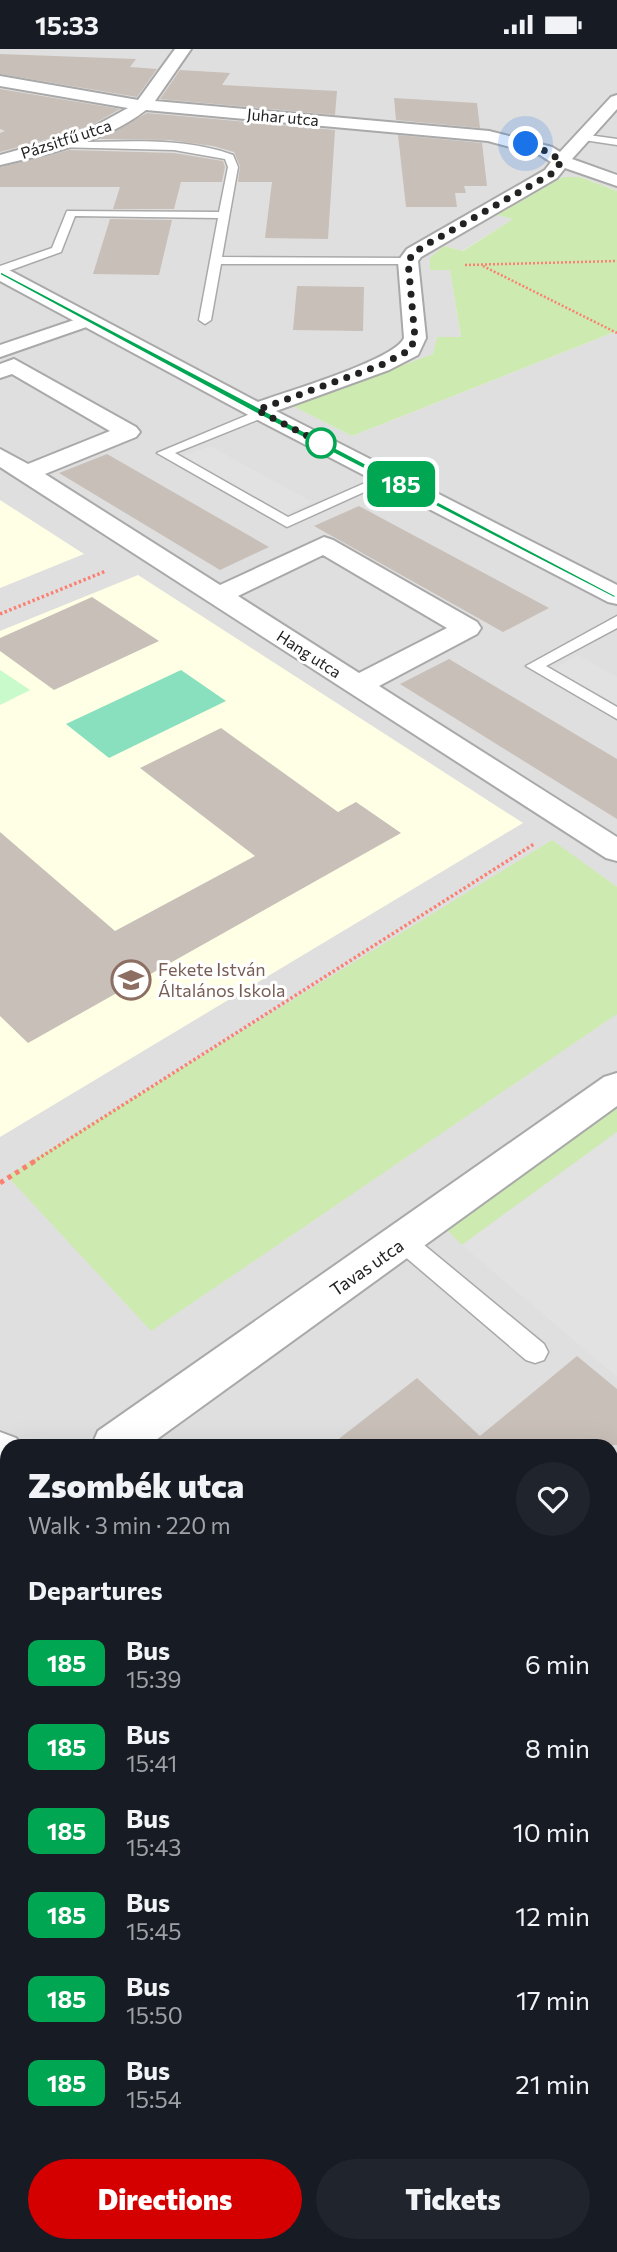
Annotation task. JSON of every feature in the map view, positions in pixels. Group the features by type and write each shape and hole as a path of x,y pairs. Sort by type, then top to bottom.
{"street":[{"name":"Pázsitfű utca","path":"0,160 59,145 117,123 141,105 183,49"},
{"name":"Juhar utca","path":"0,81 141,105 489,136 536,147 562,161 617,181"},
{"path":"260,412 381,365 410,350 415,338 408,261 414,253 551,174 581,137 617,100"},
{"path":"0,272 260,412 617,596"},
{"path":"0,351 89,320"},
{"path":"0,371 14,366 128,432 26,473"},
{"name":"Hang utca","path":"0,457 617,851"},
{"path":"218,596 324,545 467,628 358,685"},
{"name":"Tavas utca","path":"123,1439 404,1242 617,1087"}],"lane":[{"path":"581,137 617,142"},
{"path":"59,145 191,149 225,154 229,157 233,167 205,320"},
{"path":"0,272 57,250 72,213 224,215"},
{"path":"216,260 408,261"},
{"path":"260,412 164,453 286,523 388,478"},
{"path":"617,621 534,666 617,715"},
{"path":"404,1242 535,1352"}],"path":[{"path":"408,261 482,266 617,261"},
{"path":"482,266 617,333"},
{"path":"0,614 150,552"},
{"path":"0,1183 570,821"}],"shaded area":[{"path":"0,49 617,49 617,191 580,177 498,215 514,219 462,251 444,246 430,270 450,269 461,337 437,337 434,354 294,406 352,436 617,331 617,1439 0,1439"},
{"path":"210,446 312,502 278,518 175,459"},
{"path":"0,500 84,554 0,588"},
{"name":"Fekete István Általános Iskola","path":"138,575 523,823 0,1137 0,631"},
{"path":"578,655 617,677 617,714 546,673"},
{"path":"617,1132 617,1377 462,1245"}],"green space":[{"path":"563,177 580,177 617,191 617,331 352,436 293,406 433,354 437,337 461,337 450,270 430,270 430,258 444,246 463,251 513,219 497,215"},
{"path":"0,670 30,690 0,705"},
{"path":"181,670 226,701 109,758 66,724"},
{"path":"552,840 617,887 617,1014 151,1331 7,1176"},
{"path":"617,1099 617,1132 462,1245 442,1225"}],"building":[{"path":"0,54 136,59 130,67 157,69 137,97 0,74"},
{"path":"180,70 230,73 222,85 337,91 335,115 160,99"},
{"path":"0,89 120,109 85,129 0,152 0,133 5,131 0,129"},
{"path":"394,98 477,103 480,128 396,120"},
{"path":"147,113 335,130 328,239 265,238 272,182 238,182 240,166 234,152 169,140 100,139"},
{"path":"398,135 482,143 487,186 464,186 466,193 455,193 457,207 406,207"},
{"path":"70,150 174,153 223,161 225,167 222,182 181,182 174,209 113,209 120,187 0,187 0,167"},
{"path":"110,219 172,220 159,275 93,274"},
{"path":"297,286 364,287 363,331 293,330"},
{"path":"107,454 269,547 220,570 59,473"},
{"path":"359,506 549,608 503,632 314,526"},
{"path":"92,597 159,641 54,690 0,651 0,638"},
{"path":"449,659 617,759 617,819 400,684"},
{"path":"221,728 338,812 356,802 401,833 28,1043 0,1016 0,832 115,931 255,856 140,768"},
{"path":"577,1356 617,1389 617,1439 339,1439 417,1378 480,1436"}],"bus line":[{"name":"185","path":"0,273 262,413 617,596"}],"place":[{"name":"Fekete István Általános Iskola","path":"131,980"}],"route":[{"path":"321,443 325,445 257,410 381,365 410,350 415,338 408,261 424,246 551,174 562,161 546,151 526,144"}]}
